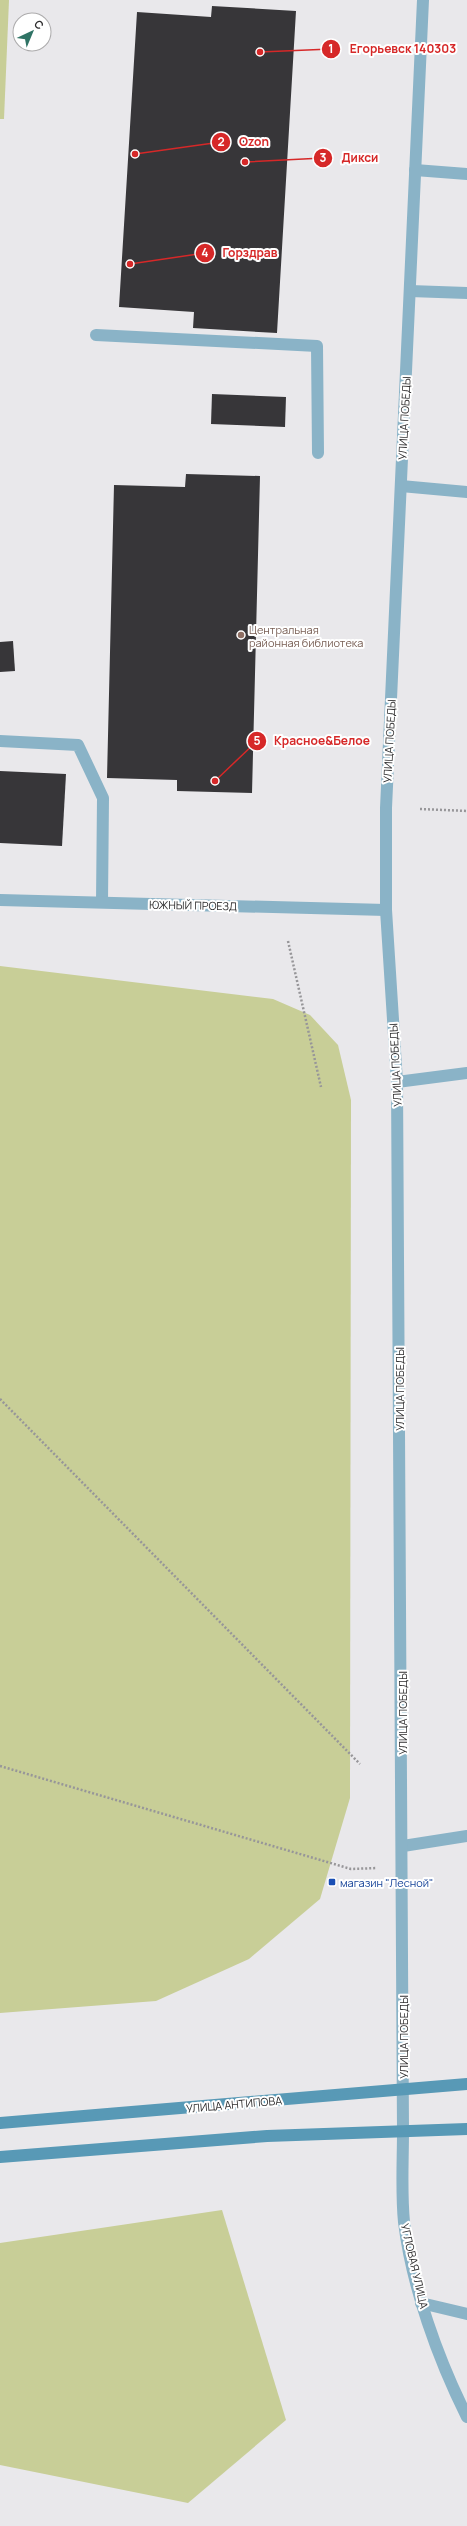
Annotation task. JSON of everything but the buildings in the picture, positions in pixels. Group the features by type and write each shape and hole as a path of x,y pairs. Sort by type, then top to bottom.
{"main road":[{"name":"УЛИЦА АНТИПОВА","path":"0,2123 467,2084"},
{"path":"0,2157 267,2136 467,2129"}],"street":[{"name":"УЛИЦА ПОБЕДЫ","path":"403,2131 403,1846 397,1082 386,910 386,808 424,0"},
{"path":"415,170 467,174"},
{"path":"410,290 467,293"},
{"path":"96,335 317,346 318,454"},
{"path":"401,486 467,492"},
{"path":"0,741 78,745 103,798 102,902"},
{"name":"ЮЖНЫЙ ПРОЕЗД","path":"0,900 386,910"},
{"path":"397,1082 467,1073"},
{"path":"403,1846 467,1836"},
{"name":"УГЛОВАЯ УЛИЦА","path":"403,2131 404,2224 422,2303 458,2398 467,2417"},
{"path":"422,2303 467,2314"}],"path":[{"path":"420,809 467,811"},
{"path":"288,941 321,1087"},
{"path":"0,1400 360,1764"},
{"path":"0,1766 351,1869"}],"green space":[{"path":"0,0 9,0 4,119 0,119"},
{"path":"0,966 273,999 310,1015 338,1045 351,1100 350,1798 320,1899 249,1959 156,2001 0,2013"},
{"path":"222,2210 286,2420 188,2503 0,2465 0,2243"}],"place":[{"name":"Егорьевск 140303","path":"260,52"},
{"name":"Ozon","path":"135,154"},
{"name":"Дикси","path":"245,162"},
{"name":"Горздрав","path":"130,264"},
{"name":"Центральная районная библиотека","path":"241,635"},
{"name":"Красное&Белое","path":"215,781"},
{"name":"магазин \"Лесной\"","path":"332,1882"}]}
